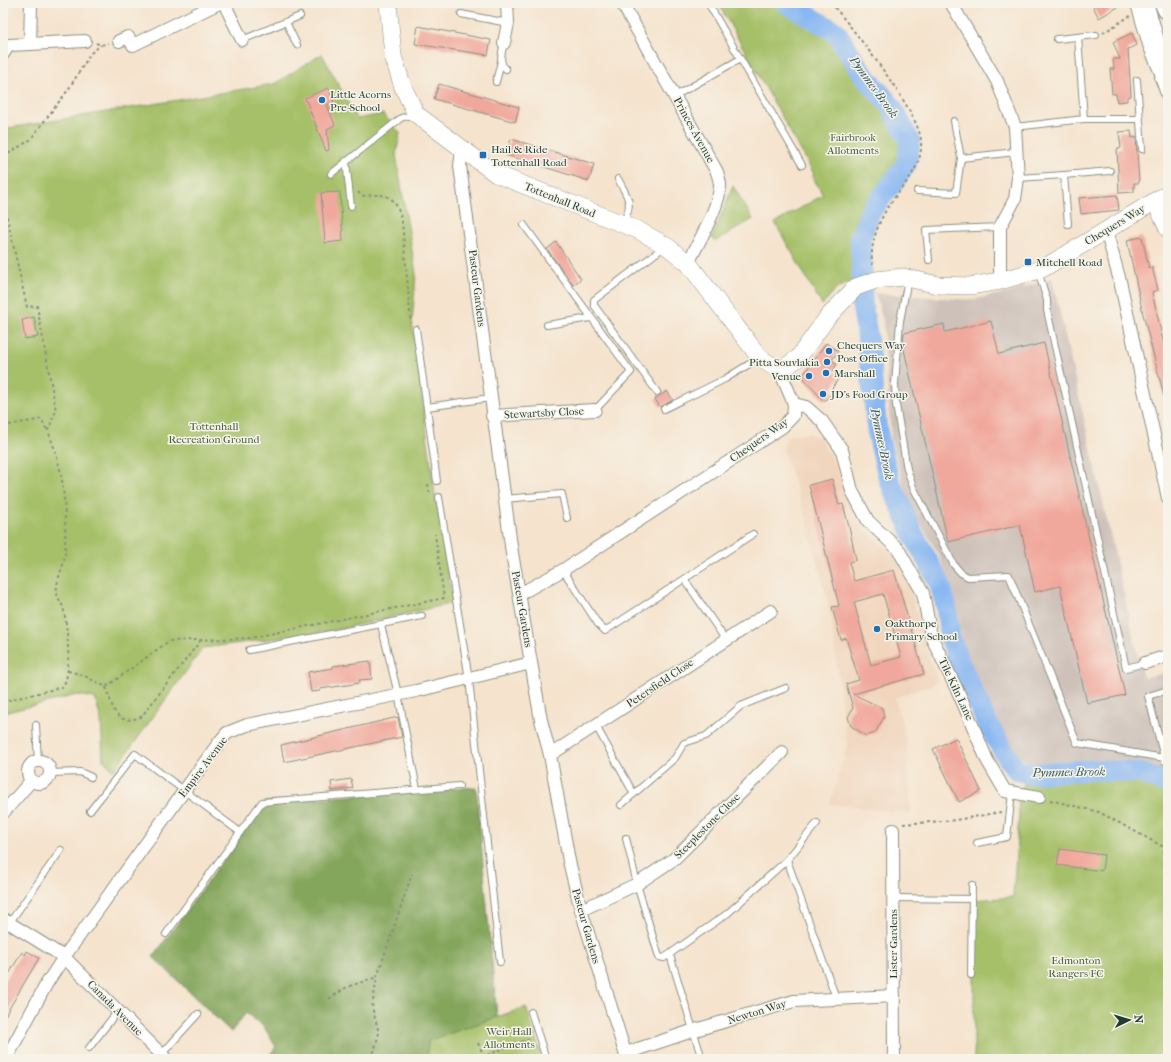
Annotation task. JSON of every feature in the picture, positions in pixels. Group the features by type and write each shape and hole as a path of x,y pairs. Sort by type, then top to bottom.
{"highway":[{"path":"1166,3 1168,8"},
{"path":"1144,4 1168,50"},
{"path":"1144,4 1162,75"}],"street":[{"path":"30,44 31,3"},
{"path":"119,41 128,37 133,45 219,3"},
{"path":"224,3 242,40"},
{"name":"Tottenhall Road","path":"388,3 393,56 403,87 416,114 496,174 638,230 666,246 688,263 760,358 780,370"},
{"path":"507,3 507,34"},
{"name":"Princes Avenue","path":"622,3 717,172 720,184 717,199 699,242 688,263"},
{"path":"951,3 997,81 1015,127 1018,178 1015,199 1000,226 1000,281"},
{"path":"3,54 9,45 85,41"},
{"name":"Pasteur Gardens","path":"462,150 460,166 492,416 504,499 541,720 550,755 569,861 581,910 626,1056"},
{"path":"1164,195 1168,229"},
{"name":"Chequers Way","path":"519,592 527,590 563,570 782,427 793,416 794,404 780,370 798,358 826,318 856,288 876,280 903,277 938,285 970,286 1000,281 1038,270 1164,195"},
{"path":"1106,230 1120,282 1168,498"},
{"name":"Tile Kiln Lane","path":"794,404 806,407 822,421 842,450 852,491 868,522 898,549 923,593 931,636 961,698 987,760 1005,791 1012,793"},
{"name":"Stewartsby Close","path":"492,416 595,410"},
{"name":"Petersfield Close","path":"550,755 596,726 725,639 771,611"},
{"path":"1145,663 1168,656"},
{"name":"Empire Avenue","path":"6,1059 25,1022 64,956 218,744 228,733 247,725 469,679 531,663"},
{"name":"Steeplestone Close","path":"581,910 637,884 674,860 782,752"},
{"path":"38,761 45,763 50,773 47,780 38,784 31,781 28,777 28,769 32,763 38,761"},
{"path":"3,813 31,781"},
{"path":"1012,793 1039,797"},
{"name":"Lister Gardens","path":"893,830 894,1059"},
{"name":"Canada Avenue","path":"5,925 64,956 162,1057"},
{"name":"Newton Way","path":"626,1056 692,1031 794,1001 894,996"}],"lane":[{"path":"708,3 802,165"},
{"path":"461,14 507,34 496,82"},
{"path":"242,40 300,16"},
{"path":"286,22 297,45"},
{"path":"1057,39 1096,35"},
{"path":"1078,37 1084,120"},
{"path":"675,96 740,59"},
{"path":"501,61 503,67 506,69"},
{"path":"1162,75 1168,105"},
{"path":"1137,80 1142,149"},
{"path":"331,174 401,118 416,114"},
{"path":"1015,127 1084,120 1139,119"},
{"path":"917,191 956,193 961,158 954,121"},
{"path":"961,158 1016,152"},
{"path":"346,161 351,206"},
{"path":"1018,178 1110,171"},
{"path":"1064,175 1068,224"},
{"path":"618,179 629,202 630,210 623,224"},
{"path":"524,225 590,318 631,372 595,410"},
{"path":"929,260 926,230 1000,226"},
{"path":"657,392 594,305 594,300 666,246"},
{"path":"1038,270 1047,300 1047,310 1126,668 1145,663"},
{"path":"908,278 900,321 895,384 896,405 907,469 913,487 954,565 961,573 968,577 1009,575 1077,743 1164,758"},
{"path":"547,325 590,318"},
{"path":"416,329 437,480"},
{"path":"664,409 725,379 760,358"},
{"path":"427,407 490,398"},
{"path":"504,499 562,494 567,518"},
{"path":"439,497 469,679 500,962"},
{"path":"563,570 598,624 605,631 753,534"},
{"path":"685,580 725,639"},
{"path":"249,650 422,616"},
{"path":"380,625 398,694 417,789"},
{"path":"621,805 675,758 684,743 706,736 741,706 786,688"},
{"path":"1168,690 1148,696 1164,758 1168,764"},
{"path":"36,724 38,761"},
{"path":"596,726 634,794"},
{"path":"90,811 135,754 185,789 240,832"},
{"path":"50,773 80,772 91,777"},
{"path":"166,934 262,802 459,786"},
{"path":"977,843 1007,837 1012,793"},
{"path":"626,838 637,884 659,957 664,958 728,913 787,860 817,823"},
{"path":"5,925 61,850"},
{"path":"787,860 836,998"},
{"path":"972,885 972,976"},
{"path":"893,898 972,899"},
{"path":"670,955 692,1031 702,1059"},
{"path":"89,1048 117,1012"},
{"path":"531,1012 546,1059"},
{"path":"162,1057 198,1014"}],"path":[{"path":"831,3 859,37 894,87 918,128 921,140 920,156 916,169 891,203 876,236 872,262 876,280"},
{"path":"1096,35 1107,32 1144,4"},
{"path":"85,41 101,45"},
{"path":"3,157 30,140 68,90 91,53 101,45 119,41"},
{"path":"356,191 362,196 382,194 392,198 398,207 402,222 411,323"},
{"path":"3,199 27,307 37,306 56,411 48,430"},
{"path":"3,426 42,419 44,426 48,430 59,463 64,517 65,559 57,583 57,589 66,626 68,672 65,684 62,687 3,702"},
{"path":"428,480 431,503"},
{"path":"106,687 169,641 250,638 444,598 434,527"},
{"path":"68,672 83,675 106,687 117,715 123,720 132,720 141,717 201,640"},
{"path":"1039,797 1100,812 1162,846 1168,862"},
{"path":"893,830 894,825 956,820 1000,813 1006,810"},
{"path":"372,1059 379,1033 372,1007 377,977 412,874"},
{"path":"329,999 347,987 377,977"},
{"path":"470,1059 484,1058 532,1038"},
{"path":"478,1042 484,1058"},
{"path":"528,1059 537,1056"}],"shaded area":[{"path":"1052,278 1143,678 1168,672 1168,774 1159,769 1096,762 1034,768 1013,751 973,685 965,657 954,596 939,555 908,502 891,438 883,320 875,293 971,300 1014,291"},
{"name":"Oakthorpe Primary School","path":"807,433 819,437 835,465 854,516 865,530 893,554 909,582 923,640 938,682 895,698 906,740 911,814 830,804 847,746 831,617 807,519 783,451 787,436"}],"green space":[{"name":"Fairbrook Allotments","path":"718,3 777,3 830,33 900,125 904,138 903,156 898,168 875,192 864,215 858,239 855,279 835,290 822,305 775,223 823,195 812,176 814,174"},
{"name":"Tottenhall Recreation Ground","path":"322,54 357,119 383,114 400,133 396,155 416,274 412,322 435,495 453,603 331,631 203,648 114,771 103,760 101,720 95,698 77,695 3,713 3,129 274,84"},
{"path":"733,186 753,219 716,241 712,238"},
{"name":"Edmonton Rangers FC","path":"1096,762 1159,769 1168,774 1168,1059 974,1059 974,900 1013,897 1019,814 1018,794 1034,768"},
{"path":"476,787 497,1017 428,1041 427,1059 266,1059 276,1047 264,1027 246,1013 231,1032 153,957 265,802"},
{"name":"Weir Hall Allotments","path":"526,1007 542,1059 427,1059 428,1041"}],"building":[{"path":"1091,3 1125,3 1099,18"},
{"path":"418,26 491,40 488,55 415,44"},
{"path":"1132,33 1137,45 1128,49 1131,96 1127,97 1127,101 1117,102 1116,94 1112,94 1110,69 1114,69 1113,59 1120,59 1113,42"},
{"path":"439,84 519,107 515,122 434,99"},
{"path":"329,88 334,102 327,105 335,125 327,129 329,150 326,151 305,98"},
{"path":"1131,131 1132,138 1136,137 1139,183 1134,183 1134,192 1119,193 1117,149 1121,148 1119,132"},
{"path":"511,139 594,164 589,181 506,155"},
{"path":"340,192 343,241 325,243 321,193"},
{"path":"1117,195 1119,210 1081,214 1079,198"},
{"path":"1142,237 1149,268 1152,267 1158,290 1152,292 1168,363 1168,396 1164,396 1143,314 1127,240"},
{"path":"556,242 581,279 573,285 547,249"},
{"path":"34,317 38,337 25,339 22,320"},
{"path":"991,321 999,354 1044,343 1125,695 1087,703 1060,586 1035,592 1020,525 948,542 903,345 904,333 944,324 945,332"},
{"path":"826,343 838,351 832,360 837,364 833,371 840,376 831,390 834,392 824,401 804,379 803,375"},
{"path":"667,391 673,400 660,407 655,399"},
{"path":"832,479 839,505 843,504 850,531 856,560 849,562 854,581 894,570 924,674 853,694 882,708 884,717 875,733 866,736 851,726 848,717 853,708 846,684 859,680 846,638 841,640 832,607 839,606 809,485","holes":["883,594 901,657 871,665 854,602"]},
{"path":"370,661 372,679 359,680 360,683 320,689 320,691 311,692 308,672 333,668 333,666"},
{"path":"398,717 402,737 284,762 281,745"},
{"path":"956,738 981,791 959,802 933,749"},
{"path":"351,779 353,788 332,791 331,782"},
{"path":"1060,849 1104,855 1102,871 1057,865"},
{"path":"27,951 39,958 3,1019 3,984 22,952 25,955"}],"waterway":[{"name":"Pymmes Brook","path":"786,3 836,32 864,75 891,106 910,142 906,165 871,211 860,238 862,305 867,334 877,430 889,480 913,534 939,582 946,605 950,637 957,657 988,725 1009,760 1017,770 1029,774 1091,770 1140,773 1168,784"}],"place":[{"name":"Little Acorns Pre-School","path":"322,100"},
{"name":"Hail & Ride Tottenhall Road","path":"483,155"},
{"name":"Mitchell Road","path":"1028,262"},
{"name":"Chequers Way Post Office","path":"829,351"},
{"name":"Pitta Souvlakia","path":"827,362"},
{"name":"Marshall","path":"826,373"},
{"name":"Venue","path":"809,376"},
{"name":"JD's Food Group","path":"823,394"},
{"name":"Oakthorpe Primary School","path":"877,629"}]}
